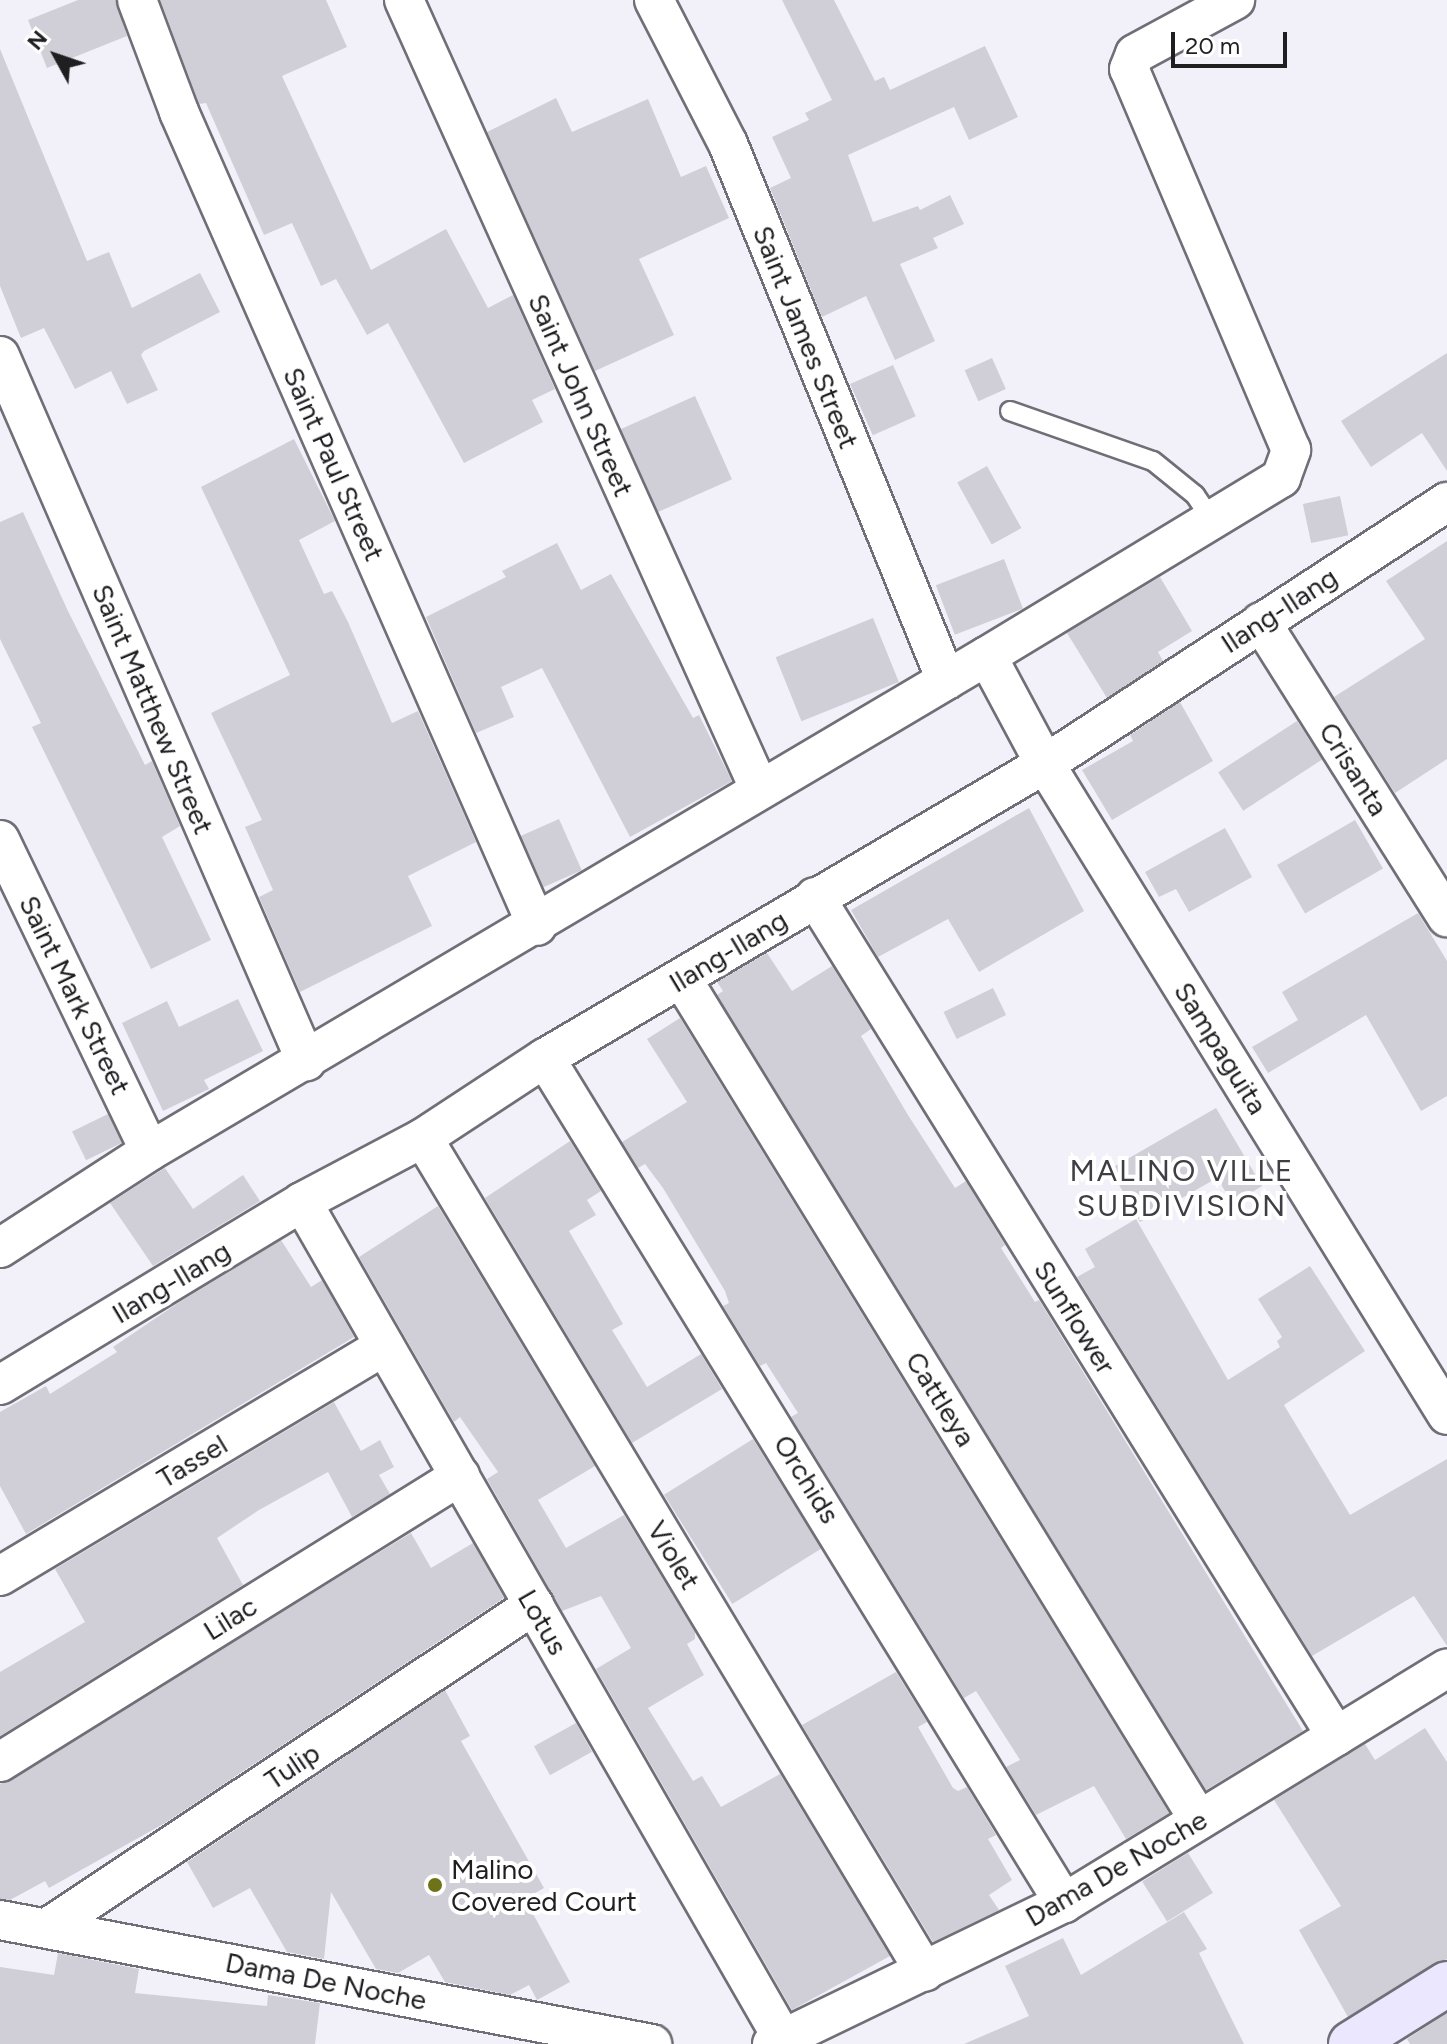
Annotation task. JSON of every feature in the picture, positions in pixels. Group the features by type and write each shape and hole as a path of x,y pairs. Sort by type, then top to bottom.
{"street":[{"name":"Saint Paul Street","path":"137,0 179,112 537,926"},
{"name":"Saint John Street","path":"404,0 759,788"},
{"name":"Saint James Street","path":"654,0 728,144 946,680"},
{"path":"0,1248 150,1151 537,926 759,788 987,656 1281,478 1291,450 1129,69 1135,54 1235,0"},
{"name":"Saint Matthew Street","path":"0,356 306,1061"},
{"name":"Ilang-Ilang","path":"0,1385 302,1202 423,1138 545,1058 1045,764 1447,502"},
{"name":"Crisanta","path":"1261,622 1447,917"},
{"name":"Sampaguita","path":"987,656 1045,764 1447,1415"},
{"name":"Saint Mark Street","path":"0,840 150,1151"},
{"name":"Sunflower","path":"815,897 1336,1736"},
{"name":"Cattleya","path":"682,979 1199,1820"},
{"name":"Orchids","path":"545,1058 1064,1903"},
{"name":"Violet","path":"423,1138 925,1972"},
{"name":"Lotus","path":"302,1202 534,1605 778,2043"},
{"name":"Tassel","path":"0,1576 384,1346"},
{"name":"Lilac","path":"0,1762 460,1476"},
{"name":"Tulip","path":"50,1926 534,1605"},
{"name":"Dama De Noche","path":"778,2043 1064,1903 1447,1668"},
{"name":"Dama De Noche","path":"0,1920 50,1926 652,2044"},
{"path":"1351,2044 1447,1984"}],"lane":[{"path":"1010,411 1153,461 1195,495 1212,520"}],"building":[{"path":"78,0 116,0 127,36 47,68 28,20"},
{"path":"160,0 326,0 347,47 282,76 371,270 446,229 488,308 513,295 555,389 532,400 543,422 464,463 388,323 367,335 336,279 321,286 292,223 264,235 206,103 199,104"},
{"path":"782,0 834,0 875,81 884,77 890,90 985,46 1018,117 969,140 954,107 848,155 873,222 918,206 920,210 950,195 964,224 933,238 938,248 900,264 935,341 895,360 866,296 822,317 770,188 791,178 772,137 809,120 805,113 832,100"},
{"path":"0,49 87,261 109,252 132,308 200,273 220,312 144,351 141,355 158,390 127,404 111,371 75,389 44,328 21,338 0,286"},
{"path":"556,98 572,132 648,99 681,177 706,166 729,218 639,259 674,335 595,371 487,132"},
{"path":"1447,353 1447,471 1422,433 1371,467 1341,421"},
{"path":"992,358 1006,389 978,401 965,370"},
{"path":"893,365 916,416 873,435 850,384"},
{"path":"695,396 732,479 658,512 621,429"},
{"path":"294,439 335,521 299,540 324,594 332,591 348,622 392,723 418,711 476,842 408,876 432,926 300,992 259,897 273,890 245,827 262,820 211,713 290,675 201,487"},
{"path":"987,466 1021,528 992,545 957,482"},
{"path":"1340,496 1348,535 1311,543 1303,504"},
{"path":"23,512 67,609 145,765 152,761 180,826 162,837 211,940 151,969 32,727 41,723 0,639 0,522"},
{"path":"1447,541 1447,759 1395,793 1334,697 1425,639 1386,581"},
{"path":"557,543 581,590 611,574 693,718 699,715 732,781 630,837 542,668 501,687 514,717 476,733 426,617 506,577 502,571"},
{"path":"1004,559 1023,608 955,635 936,585"},
{"path":"1160,577 1192,631 1158,652 1163,661 1107,698 1067,633"},
{"path":"873,618 899,682 801,721 776,657"},
{"path":"1180,702 1213,761 1112,820 1082,770 1133,741 1130,735"},
{"path":"1297,721 1322,760 1243,811 1218,772"},
{"path":"1029,808 1084,911 979,972 948,919 878,957 851,910"},
{"path":"559,819 582,870 543,887 521,836"},
{"path":"1355,820 1383,868 1305,913 1277,865"},
{"path":"1225,828 1252,877 1189,912 1176,889 1159,897 1145,872"},
{"path":"1418,913 1447,961 1447,1096 1421,1111 1366,1015 1268,1073 1252,1047 1298,1020 1282,992"},
{"path":"767,953 792,991 832,966 871,1029 861,1036 908,1115 955,1188 966,1181 1005,1245 1001,1248 1035,1302 1039,1300 1303,1731 1206,1790 717,995 723,991 717,982"},
{"path":"993,988 1006,1015 957,1039 944,1012"},
{"path":"238,999 263,1051 204,1080 209,1089 163,1111 122,1023 167,1001 179,1027"},
{"path":"680,1018 1169,1813 1126,1839 1094,1786 1036,1815 1006,1767 1020,1760 976,1691 964,1698 791,1417 798,1413 766,1363 760,1366 723,1306 729,1303 725,1291 663,1188 645,1164 638,1168 622,1142 687,1102 647,1039"},
{"path":"1216,1108 1262,1186 1233,1204 1217,1178 1140,1222 1110,1169"},
{"path":"108,1114 122,1143 86,1160 72,1132"},
{"path":"570,1141 601,1191 587,1200 596,1215 569,1231 623,1324 612,1330 647,1387 701,1354 722,1389 632,1443 485,1198"},
{"path":"165,1168 193,1209 243,1175 260,1201 153,1266 110,1203"},
{"path":"438,1206 595,1466 538,1500 566,1548 624,1515 695,1632 695,1639 687,1644 704,1675 648,1708 693,1781 702,1776 721,1807 780,1774 890,1956 792,2010 596,1669 631,1648 601,1596 562,1611 487,1479 498,1472 460,1417 454,1422 359,1257"},
{"path":"1136,1219 1228,1380 1280,1347 1277,1341 1282,1337 1258,1299 1310,1266 1365,1351 1284,1405 1350,1515 1447,1459 1447,1646 1414,1596 1312,1656 1077,1277 1095,1267 1085,1249"},
{"path":"281,1240 311,1287 322,1280 354,1337 26,1534 0,1486 0,1412 46,1386 50,1394 117,1352 113,1347 178,1303"},
{"path":"334,1402 361,1451 380,1440 394,1467 379,1475 390,1494 352,1517 328,1472 259,1510 217,1538 243,1585 0,1736 0,1672 85,1622 55,1569"},
{"path":"753,1439 821,1548 732,1604 664,1495"},
{"path":"411,1533 431,1568 473,1543 504,1598 165,1823 49,1888 45,1881 10,1900 0,1899 0,1784"},
{"path":"896,1672 927,1722 918,1727 953,1788 958,1791 967,1787 996,1835 988,1839 1012,1880 989,1895 999,1910 933,1942 802,1725"},
{"path":"445,1690 470,1736 461,1741 544,1888 525,1899 570,1982 537,2000 529,1985 510,1995 445,1982 429,1955 398,1973 376,1969 331,1892 324,1959 287,1952 250,1888 213,1908 187,1862"},
{"path":"576,1723 592,1752 550,1775 534,1746"},
{"path":"1425,1728 1447,1762 1447,1959 1348,2017 1299,1930 1341,1906 1274,1800 1365,1744 1375,1760"},
{"path":"1188,1853 1213,1893 1167,1921 1142,1882"},
{"path":"1184,1912 1207,1949 1199,1953 1244,2044 964,2044 1029,2016 1005,1966 1063,1938 1081,1975"},
{"path":"58,1953 139,1969 135,1993 267,2006 268,1995 320,2003 315,2044 0,2044 0,1967 54,1975"},
{"path":"1447,2013 1447,2044 1410,2044 1407,2039"}],"place":[{"name":"Malino Covered Court","path":"435,1885"}],"district":[{"name":"MALINO VILLE SUBDIVISION","path":"1182,1188"}]}
